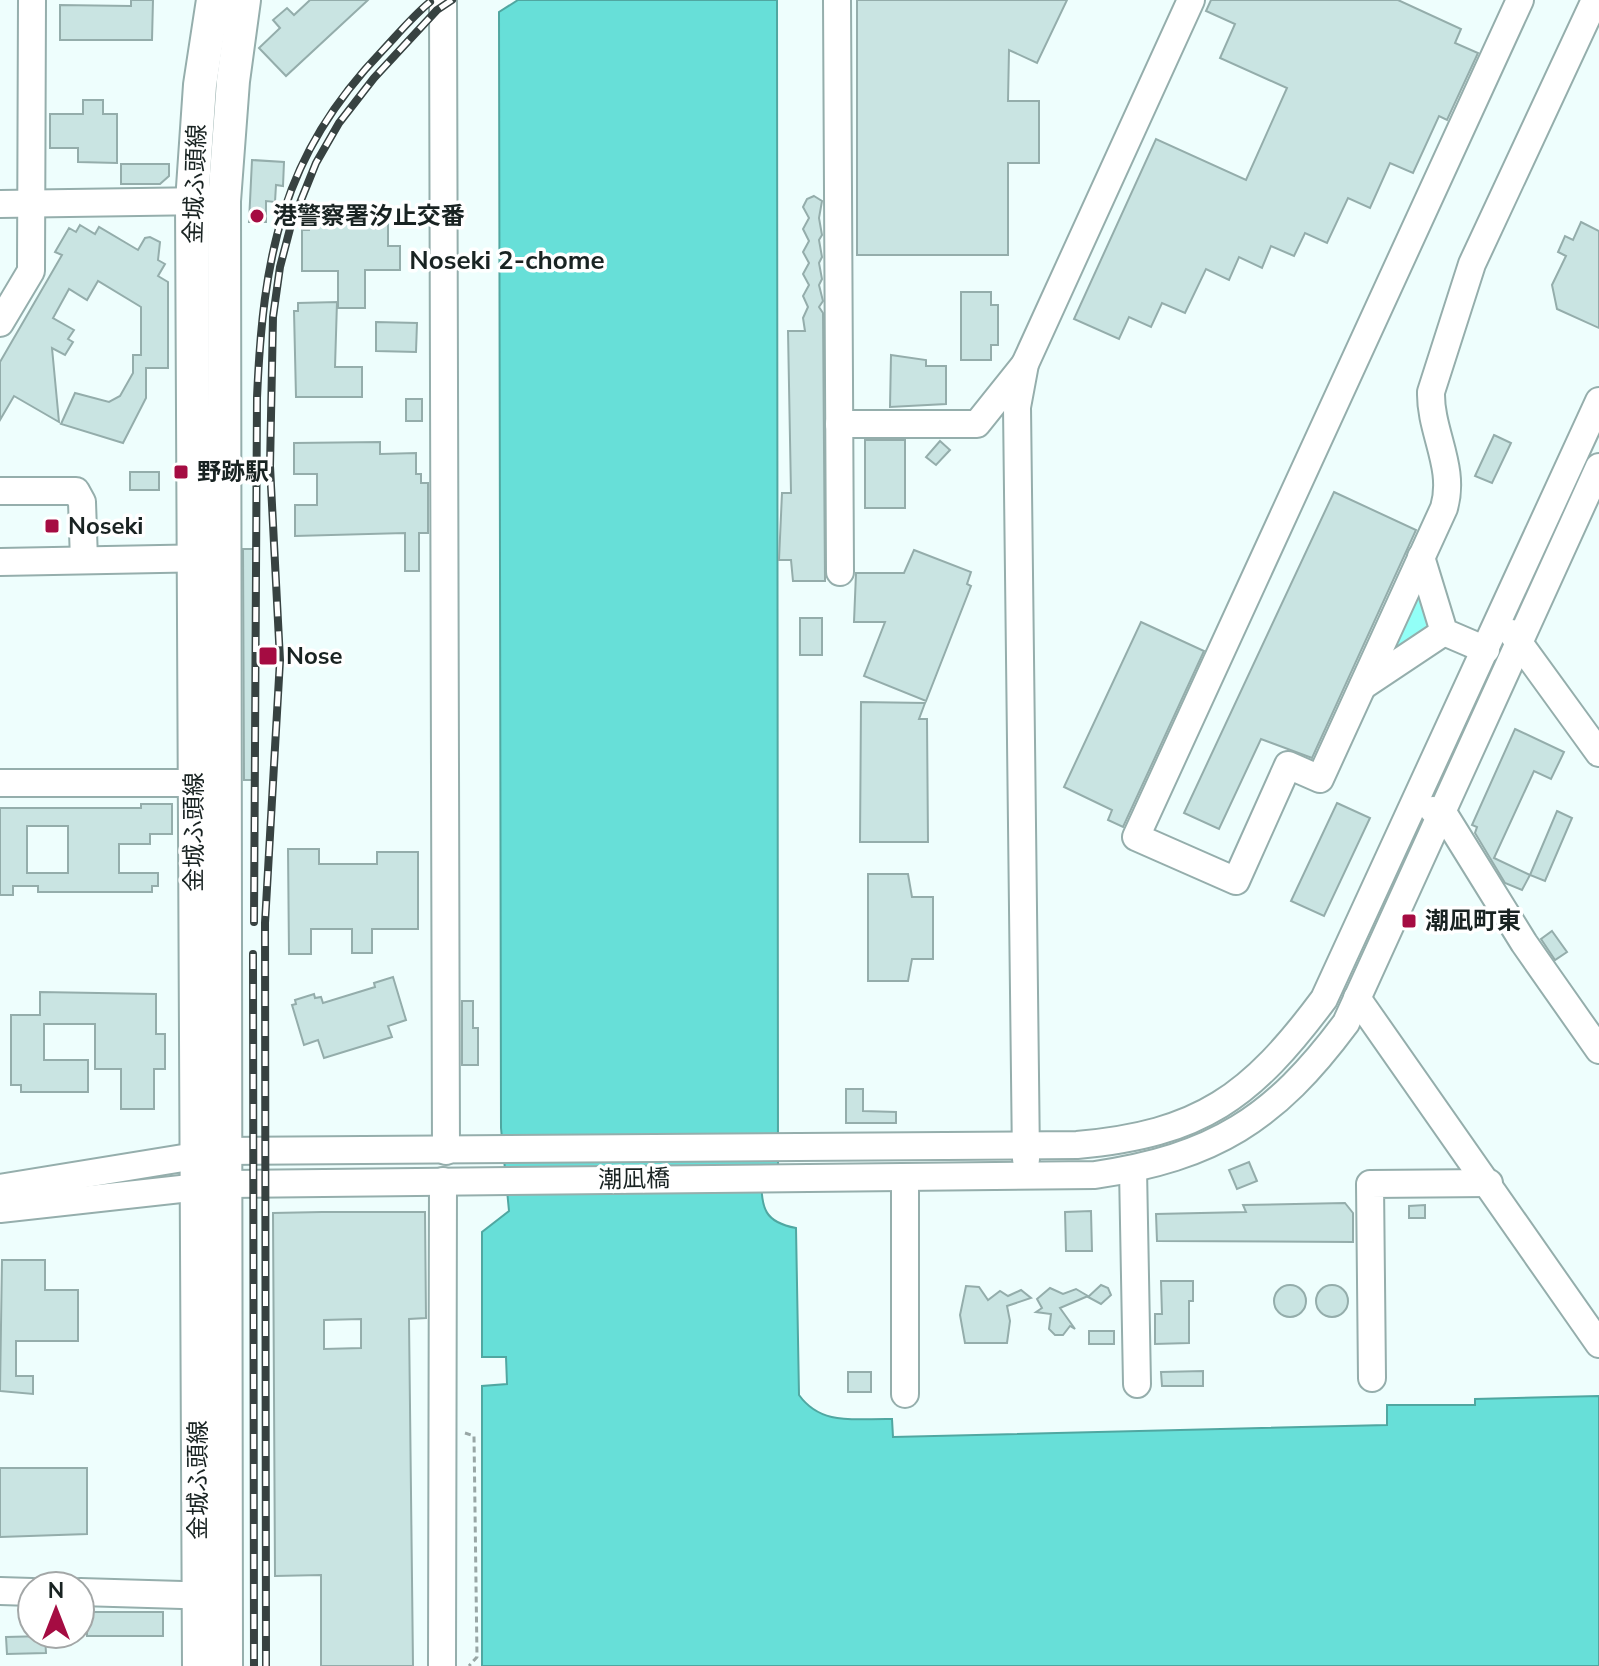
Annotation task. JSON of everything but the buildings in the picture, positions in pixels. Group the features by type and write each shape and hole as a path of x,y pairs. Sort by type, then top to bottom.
{"main road":[{"name":"金城ふ頭線","path":"199,1666 212,1596 211,1153 225,558 200,85 213,0"},
{"name":"金城ふ頭線","path":"211,1153 194,783 193,558 208,201 233,81 244,0"},
{"name":"金城ふ頭線","path":"212,1596 226,1666"}],"street":[{"path":"0,323 31,271 32,0"},
{"path":"443,0 455,1151"},
{"path":"837,0 840,572"},
{"path":"839,424 977,424 1025,364 1191,0"},
{"path":"1520,0 1136,837 1236,881 1288,765 1320,779 1449,492 1448,473 1431,405 1436,378 1472,264 1595,0"},
{"path":"0,204 208,201"},
{"path":"1025,364 1017,423 1026,1177"},
{"name":"潮凪橋","path":"0,1188 211,1153 1026,1145 1120,1141 1170,1129 1239,1092 1269,1068 1324,999 1599,401"},
{"path":"1578,448 1598,473"},
{"name":"潮凪橋","path":"0,1209 211,1186 1095,1175 1182,1156 1221,1140 1257,1118 1293,1089 1346,1023 1598,473"},
{"path":"0,491 76,491 82,502 84,560"},
{"path":"1421,557 1444,632 1486,650"},
{"path":"0,562 225,558"},
{"path":"1501,619 1599,753"},
{"path":"1362,687 1444,632"},
{"path":"0,783 194,783"},
{"path":"1414,804 1444,814 1524,943 1599,1050"},
{"path":"1357,998 1599,1344"},
{"path":"1133,1169 1137,1384"},
{"path":"905,1177 905,1394"},
{"path":"442,1666 443,1425 453,1181"},
{"path":"1372,1378 1370,1184 1489,1183"},
{"path":"96,1592 212,1596"}],"path":[{"path":"443,1425 474,1436 477,1657 469,1666"}],"shaded area":[{"path":"518,0 777,0 778,1178 761,1178 764,1206 771,1218 796,1228 799,1395 818,1412 829,1416 841,1419 892,1419 893,1437 1387,1425 1387,1405 1475,1405 1475,1399 1599,1396 1599,1666 482,1666 482,1386 507,1384 506,1357 482,1357 482,1232 509,1211 501,1128 499,12"},
{"path":"1417,584 1434,630 1379,666"}],"railway":[{"path":"266,1666 265,923 280,660 270,466 273,317 280,267 291,225 316,163 339,123 374,78 437,10 452,0"},
{"path":"254,922 257,398 265,299 273,254 284,211 321,129 349,90 430,2"},
{"path":"253,954 254,1666"}],"place":[{"name":"港警察署汐止交番","path":"257,216"},
{"name":"野跡駅","path":"181,472"},
{"name":"Noseki","path":"52,526"},
{"name":"Nose","path":"268,656"},
{"name":"潮凪町東","path":"1409,921"}],"district":[{"name":"Noseki 2-chome","path":"507,260"}]}
